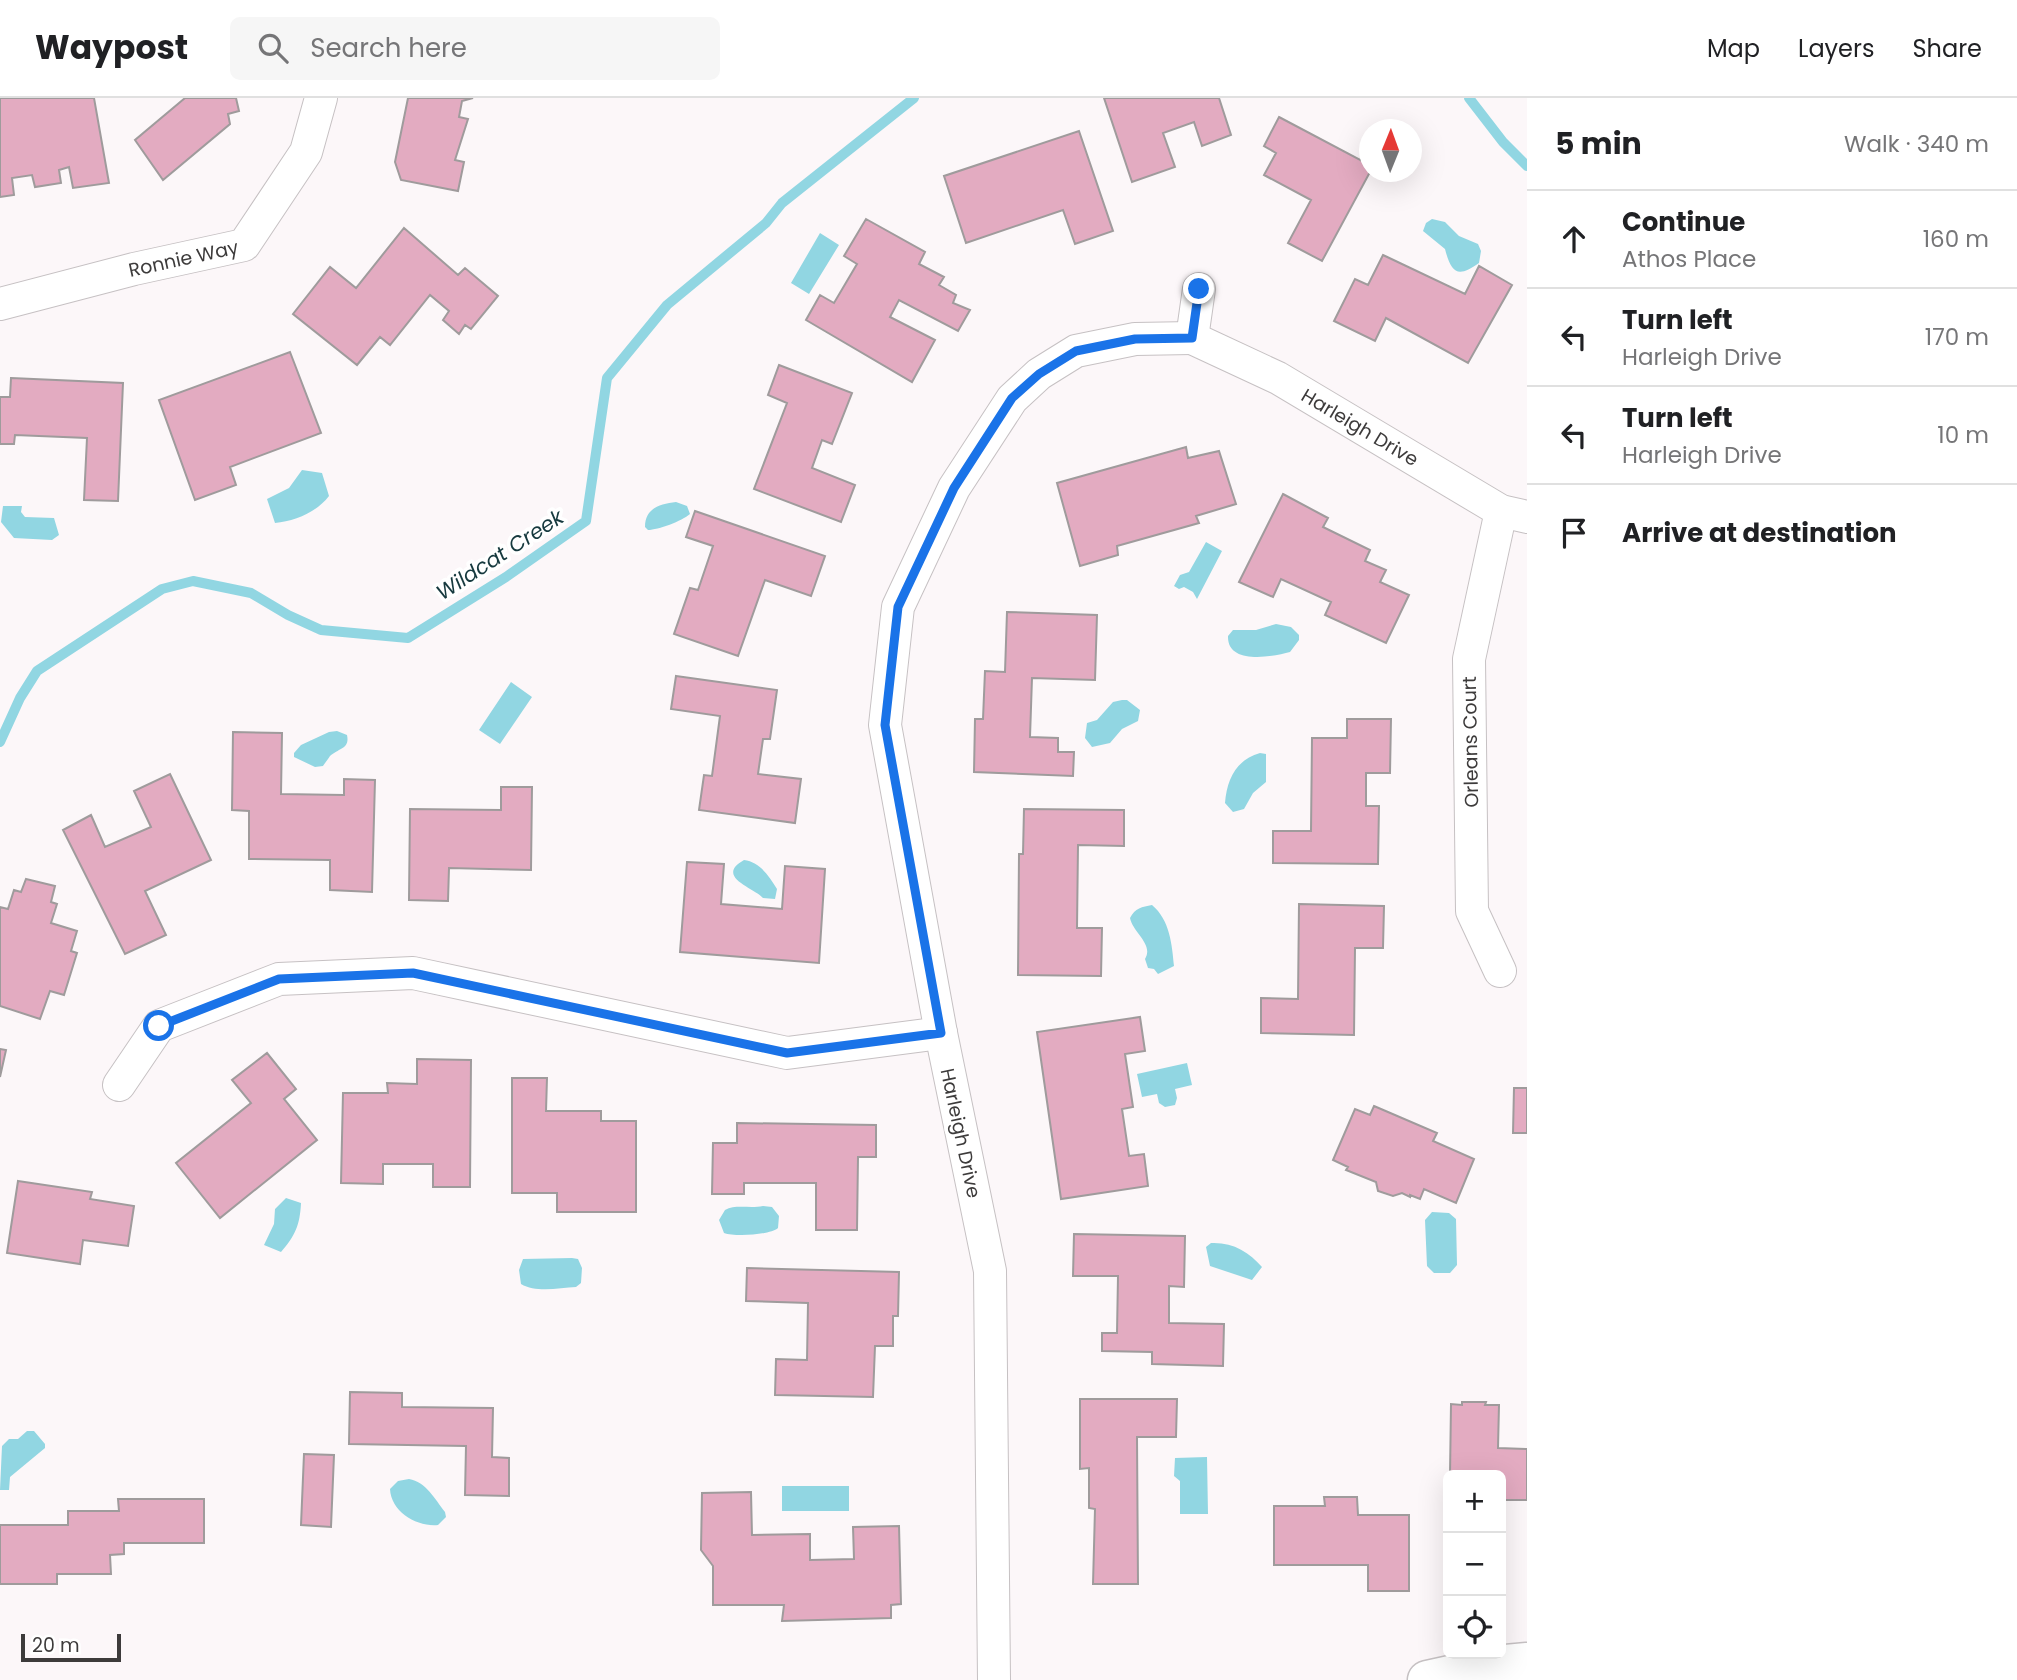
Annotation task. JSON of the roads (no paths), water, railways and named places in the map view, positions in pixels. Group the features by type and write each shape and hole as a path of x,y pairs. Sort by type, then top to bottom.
{"street":[{"name":"Ronnie Way","path":"0,304 134,269 244,245 306,152 321,98"},
{"path":"1192,338 1199,289"},
{"name":"Harleigh Drive","path":"994,1680 990,1271 941,1033 885,725 898,607 954,488 1012,398 1039,374 1076,351 1135,339 1192,338 1278,378 1514,514"},
{"name":"Orleans Court","path":"1500,971 1472,911 1469,659 1514,514"},
{"path":"119,1085 159,1026 279,979 413,973 787,1053 941,1033"},
{"path":"1427,1680 1511,1663 1527,1643"}],"water":[{"path":"1432,219 1445,222 1459,236 1478,244 1481,251 1479,263 1465,271 1456,271 1445,249 1423,231 1426,223"},
{"path":"820,233 839,245 809,294 791,283"},
{"path":"302,470 322,473 329,496 305,515 275,523 267,499 289,488"},
{"path":"676,502 687,506 690,514 664,527 648,530 645,527 648,515 654,508"},
{"path":"3,506 22,506 21,512 25,517 54,518 59,535 52,540 14,538 1,522"},
{"path":"1206,542 1222,551 1197,599 1193,592 1174,586 1180,575 1189,572"},
{"path":"1276,624 1291,627 1299,635 1299,640 1290,652 1252,657 1242,655 1230,645 1228,636 1233,630 1256,630"},
{"path":"511,682 532,697 500,744 479,730"},
{"path":"1127,700 1140,710 1138,721 1122,729 1110,743 1092,747 1085,738 1087,723 1097,720 1113,702"},
{"path":"337,731 347,735 348,740 323,766 315,767 294,757 301,745"},
{"path":"1260,753 1266,754 1266,782 1253,793 1244,809 1233,812 1225,803 1231,778 1245,760"},
{"path":"744,860 755,864 767,875 777,889 775,899 763,898 735,877 733,872 736,866"},
{"path":"1152,905 1166,925 1174,966 1158,974 1154,969 1148,968 1145,959 1147,948 1130,918 1142,907"},
{"path":"1187,1063 1192,1085 1175,1089 1175,1105 1165,1107 1159,1103 1157,1094 1142,1097 1137,1074"},
{"path":"286,1198 301,1203 296,1230 281,1252 264,1245 274,1224 275,1209"},
{"path":"772,1207 779,1216 778,1228 752,1235 724,1233 719,1220 725,1210"},
{"path":"1432,1212 1449,1213 1456,1219 1457,1265 1450,1273 1434,1273 1427,1266 1425,1220"},
{"path":"1211,1243 1240,1249 1262,1267 1252,1280 1210,1266 1206,1247"},
{"path":"523,1259 578,1259 582,1268 581,1283 576,1287 541,1289 521,1284 519,1270"},
{"path":"27,1431 34,1431 45,1444 45,1448 10,1477 9,1490 0,1490 2,1446 9,1439 18,1439"},
{"path":"1207,1457 1208,1514 1180,1514 1180,1481 1174,1476 1175,1458"},
{"path":"409,1479 425,1487 445,1512 446,1517 438,1525 414,1521 395,1505 390,1489 398,1481"},
{"path":"782,1486 849,1486 849,1511 782,1511"}],"waterway":[{"name":"Wildcat Creek","path":"0,742 20,698 37,671 162,589 193,581 251,593 288,615 321,630 408,638 506,577 586,521 607,378 667,305 766,223 782,203 914,98"},
{"name":"Wildcat Creek","path":"1469,98 1503,142 1527,166"}]}
